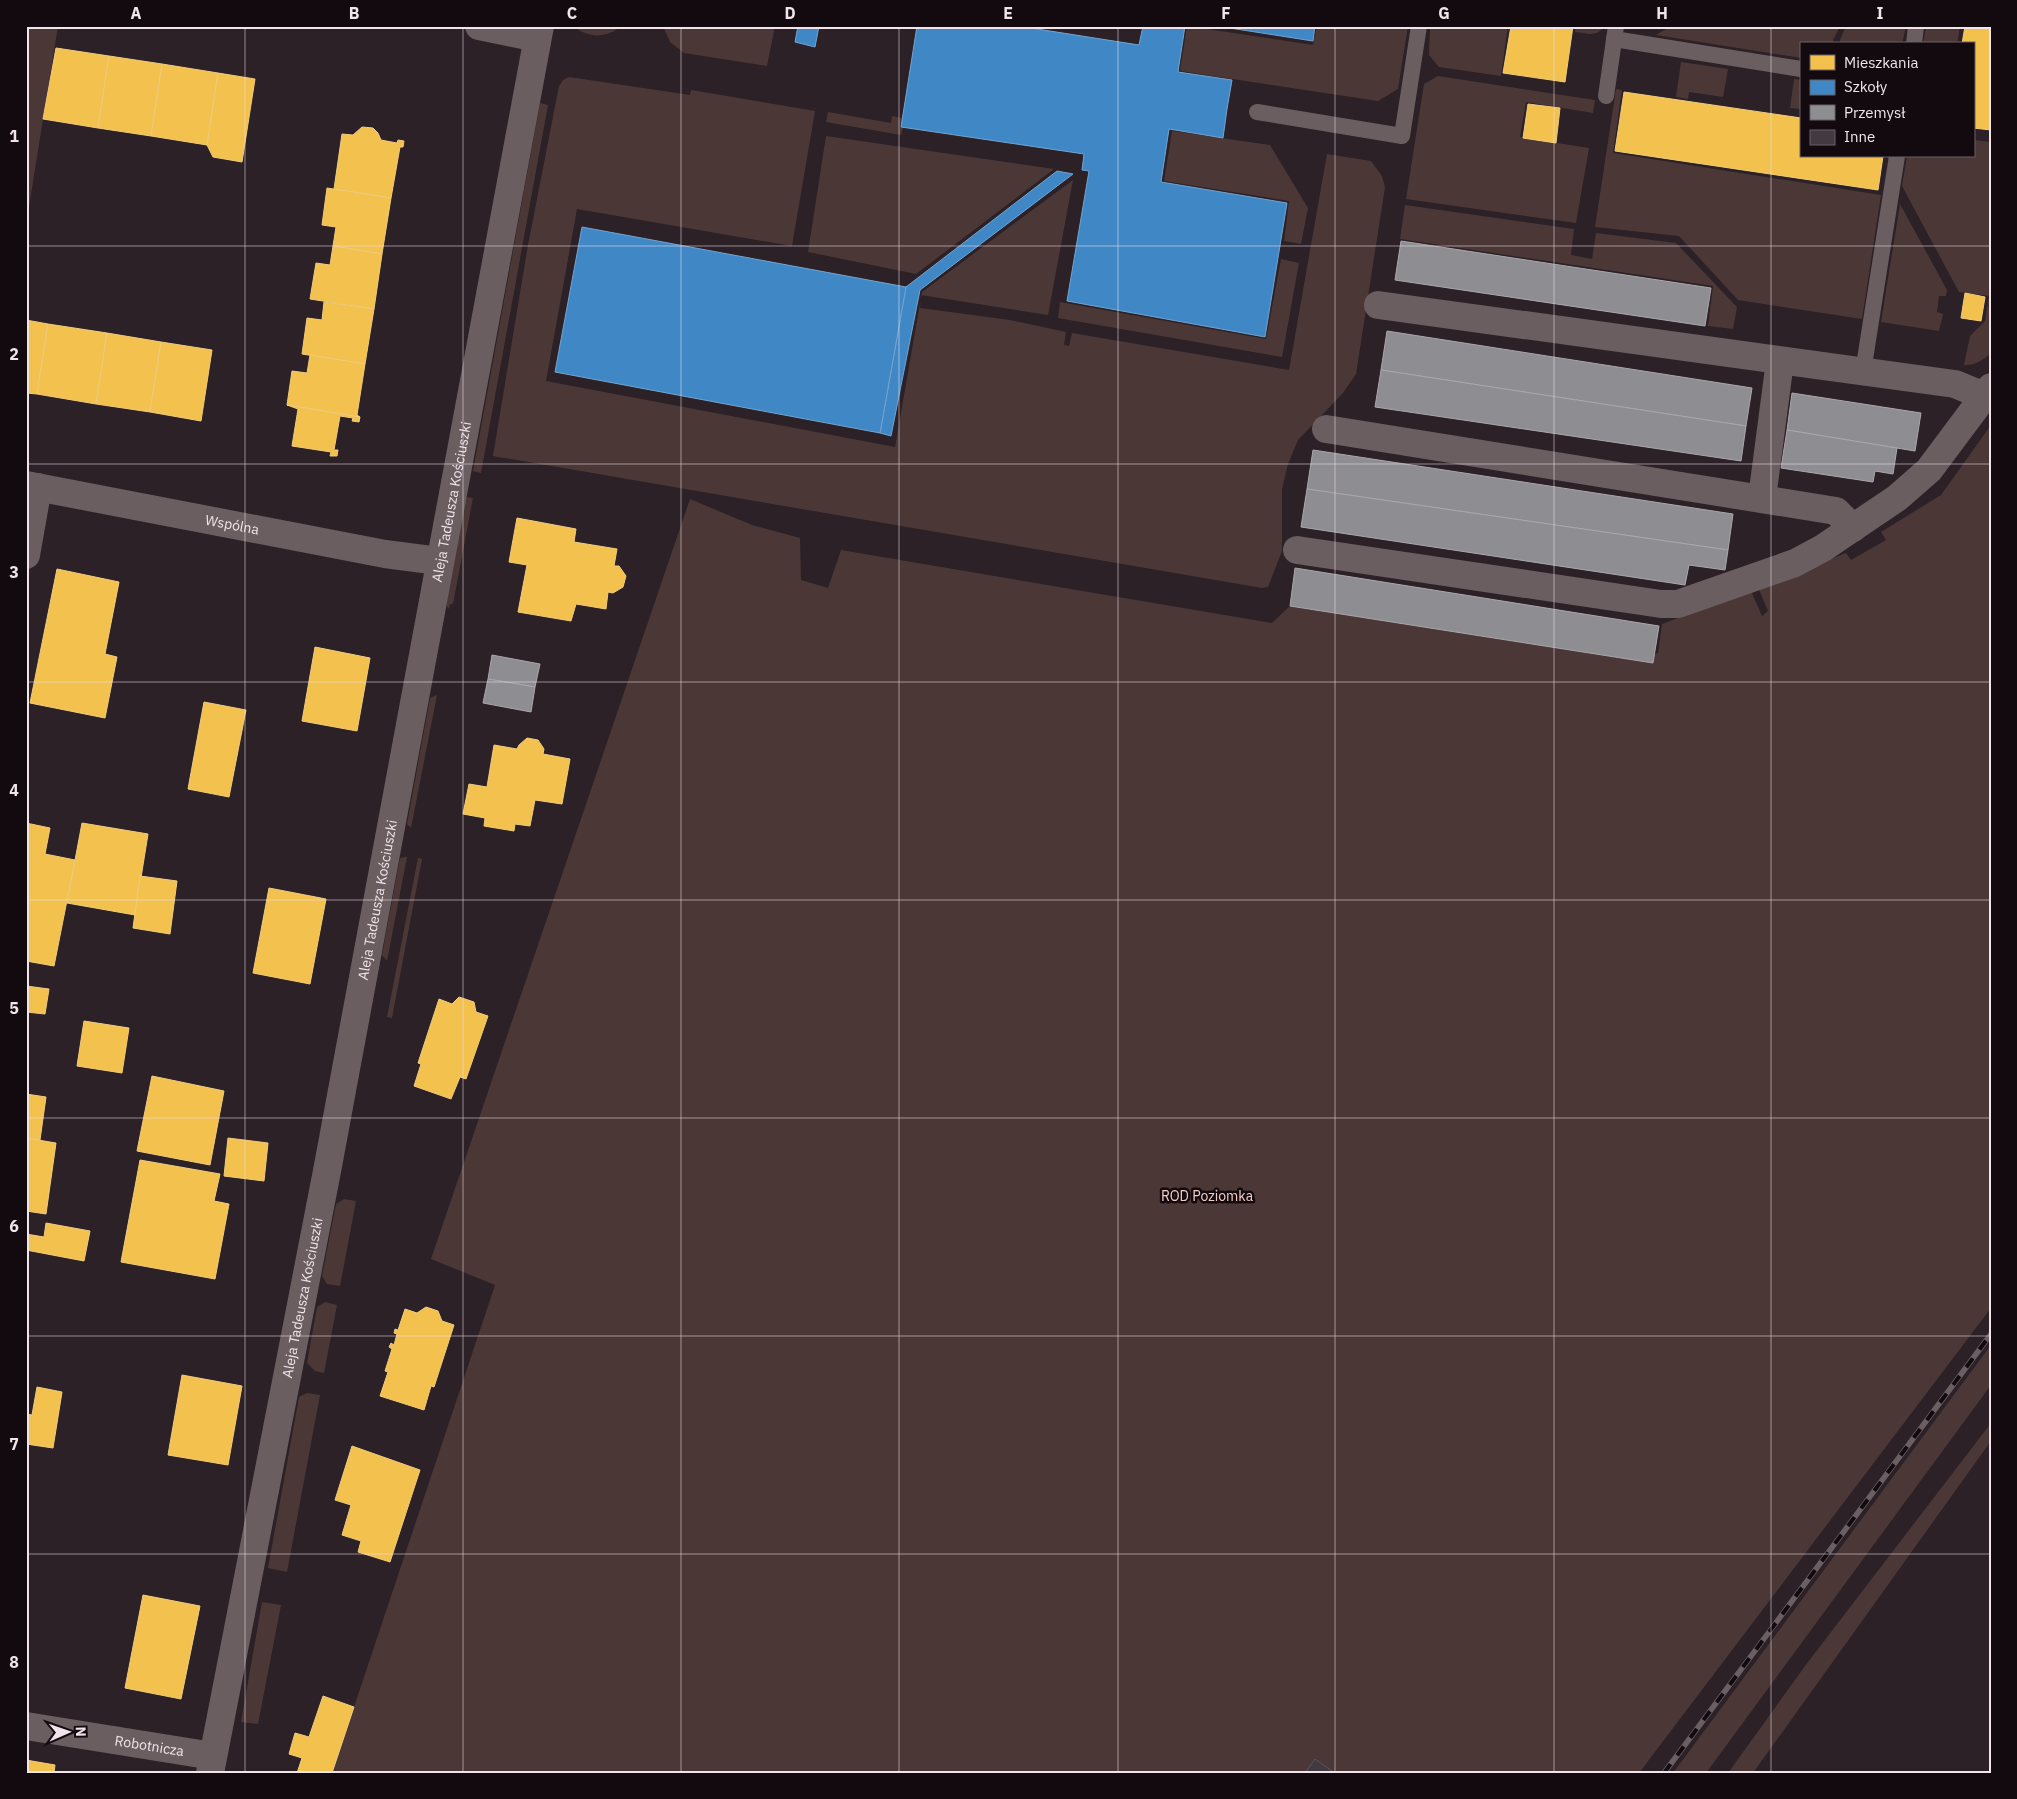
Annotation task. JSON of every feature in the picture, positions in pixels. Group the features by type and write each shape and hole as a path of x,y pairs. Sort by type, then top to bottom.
{"street":[{"path":"479,26 539,32"},
{"name":"Aleja Tadeusza Kościuszki","path":"212,1764 327,1172 539,32"},
{"path":"1297,550 1661,604 1678,604 1794,562 1823,548 1897,498 1929,470 1987,391 1955,384 1378,306"},
{"path":"1762,498 1780,361"},
{"path":"1326,429 1836,511 1852,528"},
{"path":"26,555 32,486"},
{"name":"Wspólna","path":"32,486 375,552 440,561"},
{"name":"Robotnicza","path":"26,1726 212,1764"}],"lane":[{"path":"1257,112 1402,136 1419,26"},
{"path":"1914,42 1916,26"},
{"path":"1606,96 1615,33 1800,69"},
{"path":"1863,372 1897,158"}],"green space":[{"path":"26,26 58,26 28,213 26,212"},
{"path":"574,26 621,26 604,35 591,35"},
{"path":"663,26 775,26 767,66 684,53 670,42"},
{"path":"1187,26 1313,45 1317,26 1408,26 1398,89 1378,101 1180,71"},
{"path":"1430,26 1508,26 1501,76 1439,67 1429,55"},
{"path":"1576,26 1604,26 1598,32 1591,34 1575,32"},
{"path":"1671,26 1840,26 1834,42 1800,42 1800,58 1656,35"},
{"path":"1846,26 1906,26 1902,42 1840,42"},
{"path":"1926,26 1960,26 1957,42 1923,42"},
{"path":"1681,62 1728,69 1723,97 1689,92 1688,99 1676,97"},
{"path":"1438,76 1595,100 1593,113 1526,102 1520,137 1589,148 1576,223 1406,199 1424,84"},
{"path":"569,77 690,95 691,90 815,111 792,246 577,209 546,381 895,447 921,300 920,308 1010,320 1066,332 1064,345 1069,346 1072,333 1289,370 1327,154 1371,161 1382,176 1385,187 1356,374 1343,393 1298,440 1288,464 1282,489 1282,551 1268,587 1262,588 493,456 528,245 559,86 563,80"},
{"path":"1794,79 1800,80 1800,109 1790,108"},
{"path":"1616,89 1622,90 1613,153 1881,195 1862,319 1738,300 1679,236 1595,227"},
{"path":"540,103 548,105 481,473 473,471"},
{"path":"828,112 891,123 892,116 902,118 900,127 903,128 901,135 826,122"},
{"path":"1172,131 1270,145 1308,208 1301,244 1284,241 1289,201 1164,181"},
{"path":"826,136 1054,169 916,274 808,252"},
{"path":"1974,140 1991,142 1991,301 1988,305 1991,308 1991,353 1971,365 1964,365 1970,336 1985,321 1989,296 1959,292 1902,186 1907,158 1974,158"},
{"path":"1073,180 1048,315 921,295 922,292"},
{"path":"1900,204 1947,290 1946,296 1939,296 1937,312 1943,314 1939,331 1881,322"},
{"path":"1405,205 1574,229 1571,255 1592,259 1596,233 1676,243 1737,307 1733,329 1708,326 1713,286 1400,239"},
{"path":"1281,259 1299,263 1282,357 1058,318 1060,302 1266,339"},
{"name":"ROD Poziomka","path":"1991,425 1991,1308 1639,1773 332,1773 495,1285 431,1259 690,499 752,525 800,538 801,580 828,588 841,550 1272,623 1290,606 1653,663 1655,654 1658,653 1662,624 1751,591 1762,616 1768,611 1758,587 1846,553 1851,560 1886,540 1881,532 1941,495"},
{"path":"466,497 473,498 453,604 450,604 449,609 446,605"},
{"path":"437,695 411,828 407,824 430,698"},
{"path":"407,857 387,961 382,955 400,858"},
{"path":"418,858 422,859 392,1018 387,1017"},
{"path":"344,1199 356,1201 340,1286 327,1284 322,1276 336,1204"},
{"path":"325,1302 337,1305 324,1373 315,1371 307,1363 317,1307"},
{"path":"1991,1345 1991,1385 1706,1773 1673,1773"},
{"path":"307,1393 320,1395 287,1572 268,1568 299,1397"},
{"path":"1991,1423 1991,1441 1753,1773 1728,1773 1805,1666"},
{"path":"262,1602 281,1605 258,1724 241,1722"}],"building: Mieszkania":[{"path":"1511,26 1573,26 1565,82 1503,73"},
{"path":"1965,26 1991,26 1991,130 1974,128 1974,42 1962,42"},
{"path":"56,48 109,56 98,128 43,119"},
{"path":"109,56 162,64 151,136 98,128"},
{"path":"162,64 218,73 207,145 151,136"},
{"path":"218,73 255,79 242,162 213,157 207,145"},
{"path":"1624,92 1800,118 1800,158 1883,158 1878,190 1615,151"},
{"path":"1528,104 1560,108 1556,143 1523,138"},
{"path":"362,127 373,128 381,140 397,143 398,140 404,141 403,147 400,147 391,198 334,189 342,134 353,135"},
{"path":"327,188 391,198 382,254 333,246 336,227 322,225"},
{"path":"333,246 382,254 374,309 310,299 316,263 330,265"},
{"path":"1965,293 1985,297 1981,321 1961,318"},
{"path":"324,302 374,309 365,364 302,354 307,318 322,320"},
{"path":"26,320 48,324 37,394 26,393"},
{"path":"48,324 107,333 96,404 37,394"},
{"path":"107,333 161,342 150,412 96,404"},
{"path":"161,342 212,350 201,421 150,412"},
{"path":"310,355 365,364 357,415 360,417 287,405 292,371 307,373"},
{"path":"287,405 360,417 359,422 352,421 353,418 340,416 334,450 338,450 337,456 330,456 331,452 292,446 298,409"},
{"path":"517,518 576,529 574,542 617,549 614,566 619,566 626,576 623,587 613,593 608,592 606,609 576,604 571,621 518,612 527,565 509,562"},
{"path":"57,569 119,582 105,654 117,657 105,718 30,703"},
{"path":"315,647 370,658 357,731 302,721"},
{"path":"204,702 246,710 229,797 188,789"},
{"path":"527,738 538,740 544,749 543,754 570,759 562,804 535,800 530,826 515,824 514,831 484,826 485,818 463,814 469,784 487,787 494,745 517,749"},
{"path":"26,823 50,828 45,854 75,860 54,966 26,961"},
{"path":"82,823 148,834 135,915 67,903"},
{"path":"140,876 177,881 170,934 133,928"},
{"path":"269,888 326,899 310,984 253,973"},
{"path":"26,986 49,989 45,1014 26,1012"},
{"path":"459,997 474,1002 476,1012 488,1016 466,1079 460,1077 451,1099 414,1086 421,1064 418,1063 439,999 452,1004"},
{"path":"84,1021 129,1028 122,1073 77,1066"},
{"path":"152,1076 224,1091 210,1165 137,1151"},
{"path":"26,1094 46,1097 40,1140 26,1138"},
{"path":"26,1138 56,1143 46,1214 26,1211"},
{"path":"228,1138 268,1143 264,1181 224,1176"},
{"path":"140,1160 220,1174 214,1201 229,1204 215,1279 121,1262"},
{"path":"46,1223 90,1231 84,1261 26,1250 26,1234 44,1237"},
{"path":"426,1307 438,1311 442,1321 454,1325 434,1387 431,1386 424,1410 380,1396 388,1372 385,1371 392,1349 389,1347 391,1343 394,1345 397,1334 394,1333 395,1329 398,1330 405,1309 417,1313"},
{"path":"182,1375 242,1386 228,1465 168,1455"},
{"path":"37,1387 62,1392 53,1448 26,1444 26,1414 32,1415"},
{"path":"352,1446 420,1470 390,1562 358,1552 361,1541 342,1535 351,1505 335,1500"},
{"path":"143,1595 200,1606 181,1699 125,1688"},
{"path":"323,1696 354,1707 332,1773 297,1773 302,1758 289,1754 295,1733 309,1737"},
{"path":"26,1760 55,1765 54,1773 26,1773"}],"building: Szkoły":[{"path":"798,26 819,26 815,47 795,42"},
{"path":"917,26 1018,26 1139,45 1143,26 1185,26 1178,72 1232,80 1223,138 1169,129 1161,182 1287,203 1265,337 1067,301 1089,171 1082,170 1084,154 901,127"},
{"path":"1217,26 1315,26 1313,41"},
{"path":"1057,171 1073,174 920,290 891,436 880,433 906,287"},
{"path":"582,227 906,287 880,433 555,372"}],"building: Przemysł":[{"path":"1401,241 1711,288 1705,326 1395,280"},
{"path":"1387,331 1752,388 1746,426 1381,370"},
{"path":"1381,370 1746,426 1741,461 1375,407"},
{"path":"1792,393 1921,413 1915,451 1787,430"},
{"path":"1787,430 1897,448 1893,474 1875,471 1873,482 1781,468"},
{"path":"1313,450 1733,514 1728,550 1307,489"},
{"path":"1307,489 1728,550 1725,570 1689,565 1685,585 1301,527"},
{"path":"1295,568 1659,626 1653,663 1290,606"},
{"path":"492,655 540,664 535,687 488,679"},
{"path":"488,679 535,687 531,712 483,703"}],"building: Inne":[{"path":"1315,1759 1335,1773 1305,1773"}],"railway":[{"path":"1664,1773 1991,1334"}]}
